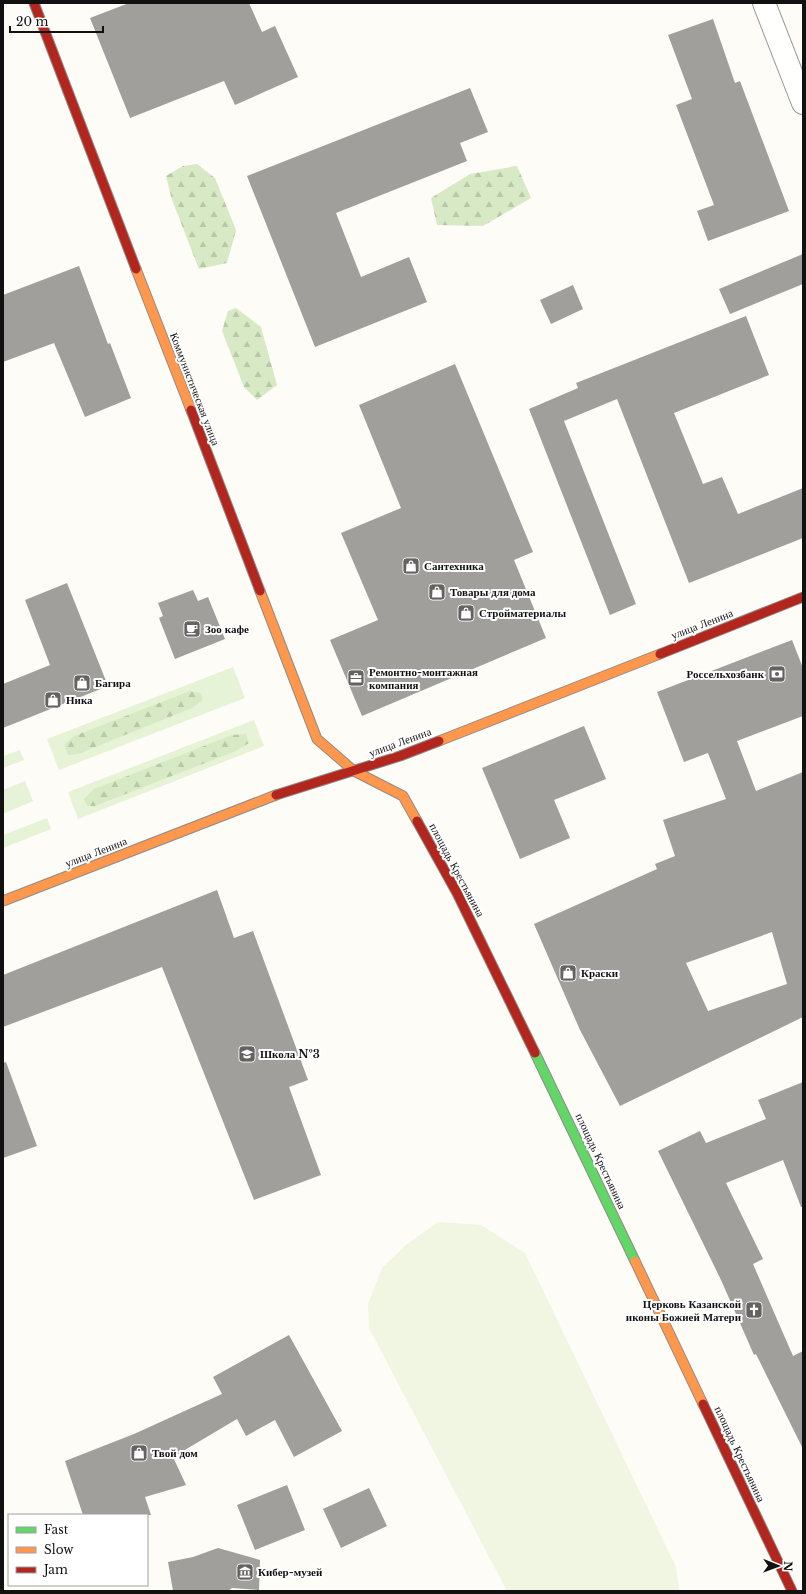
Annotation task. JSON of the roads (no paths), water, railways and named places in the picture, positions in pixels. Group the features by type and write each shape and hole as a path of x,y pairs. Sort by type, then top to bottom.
{"street":[{"name":"Коммунистическая улица","path":"34,3 317,738 354,771"},
{"path":"764,3 803,103"},
{"name":"улица Ленина","path":"3,900 294,788 400,756 803,597"},
{"name":"площадь Крестьянина","path":"354,771 403,796 457,893 553,1090 792,1591"}],"place":[{"name":"Сантехника","path":"411,566"},
{"name":"Товары для дома","path":"437,592"},
{"name":"Стройматериалы","path":"466,613"},
{"name":"Зоо кафе","path":"192,629"},
{"name":"Россельхозбанк","path":"777,674"},
{"name":"Ремонтно-монтажная компания","path":"356,678"},
{"name":"Багира","path":"82,683"},
{"name":"Ника","path":"53,700"},
{"name":"Краски","path":"568,973"},
{"name":"Школа №3","path":"247,1054"},
{"name":"Церковь Казанской иконы Божией Матери","path":"754,1310"},
{"name":"Твой дом","path":"139,1453"},
{"name":"Кибер-музей","path":"245,1572"}]}
